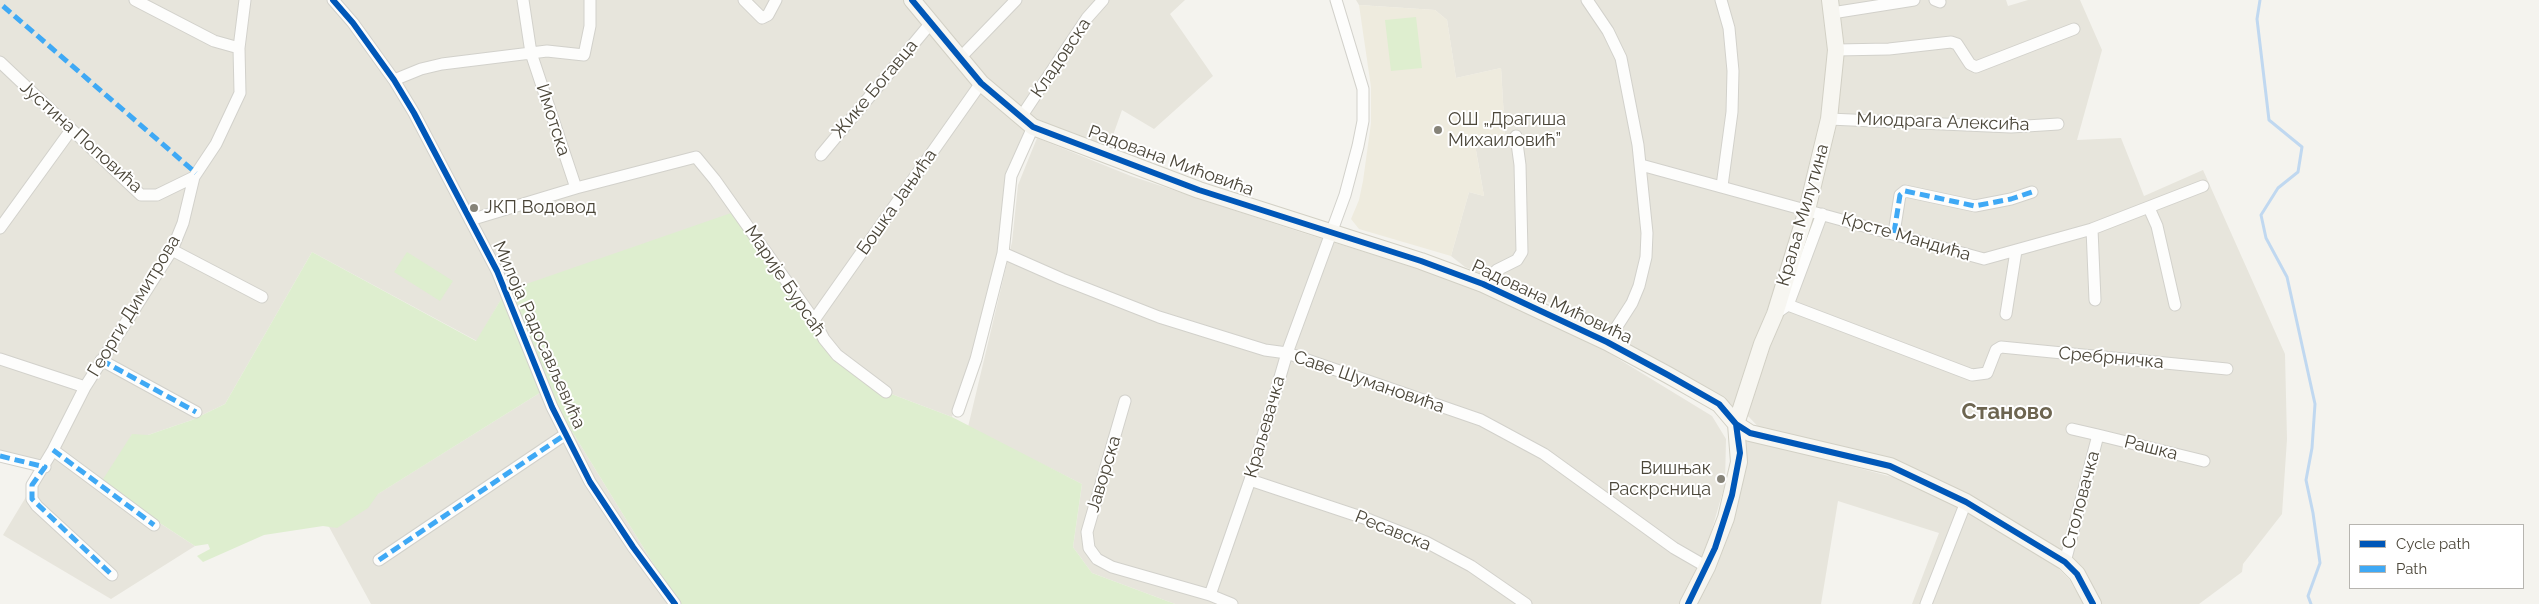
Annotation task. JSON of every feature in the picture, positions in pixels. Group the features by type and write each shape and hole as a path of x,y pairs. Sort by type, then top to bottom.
{"street":[{"path":"135,0 214,41 239,48"},
{"name":"Георги Димитрова","path":"112,575 37,506 32,499 32,484 45,467 85,387 101,360 172,250 183,223 194,177 216,144 240,94 239,48 245,0"},
{"name":"Милоја Радосављевића","path":"332,0 352,23 394,80 414,114 506,291 552,407 590,482 675,604"},
{"path":"523,0 531,53"},
{"path":"394,80 421,69 442,64 531,53 568,52 584,55 590,26 590,0"},
{"path":"744,0 762,18 768,15 776,0"},
{"name":"Радована Мићовића","path":"912,0 959,59 981,83 1027,122 1198,190 1332,232 1483,284 1607,342 1719,404 1736,424 1761,437 1890,466 1966,502 2065,562 2077,574 2094,604"},
{"path":"959,59 1016,0"},
{"name":"Кладовска","path":"958,411 976,358 1003,253 1011,176 1027,122 1087,18 1103,0"},
{"name":"Краљевачка","path":"1210,595 1250,480 1287,353 1346,195 1359,138 1364,105 1363,89 1336,0"},
{"path":"1587,0 1608,31 1621,58 1641,165 1647,233 1646,257 1639,286 1632,303 1607,342"},
{"path":"1721,0 1729,28 1733,71 1732,112 1722,186"},
{"path":"1831,6 1914,0"},
{"name":"Краља Милутина","path":"1736,424 1762,344 1781,309 1814,212 1829,119 1836,50 1831,6"},
{"name":"Жике Богавца","path":"821,155 930,24"},
{"path":"1836,50 1889,49 1951,42 1956,44 1970,64 1976,67 2074,29"},
{"name":"Имотска","path":"531,53 576,188"},
{"name":"Јустина Поповића","path":"0,62 141,195 157,195 194,177"},
{"name":"Бошка Јањића","path":"814,320 981,83"},
{"name":"Миодрага Алексића","path":"1829,119 2012,127 2058,124"},
{"path":"0,228 71,130"},
{"path":"1483,284 1497,270 1517,260 1522,252 1520,165 1516,136"},
{"name":"Марије Бурсаћ","path":"576,188 696,158 715,180 814,320 824,339 837,355 886,392"},
{"name":"Крсте Мандића","path":"1641,165 1984,259 2092,228 2203,186"},
{"path":"470,220 576,188"},
{"path":"1894,233 1900,195 1905,191 1975,206 2011,199 2032,192"},
{"path":"2149,208 2157,226 2176,305"},
{"path":"2092,228 2096,300"},
{"path":"172,250 262,297"},
{"path":"2006,314 2016,251"},
{"name":"Саве Шумановића","path":"1003,253 1062,279 1159,316 1247,344 1287,353 1481,420 1544,454 1674,548 1707,567"},
{"name":"Сребрничка","path":"1781,309 1972,375 1983,375 1989,371 1996,350 2001,347 2227,369"},
{"path":"0,359 85,387"},
{"path":"101,360 196,412"},
{"name":"Јаворска","path":"1125,401 1087,532 1089,548 1097,559 1112,567 1210,595"},
{"path":"1688,604 1707,567 1726,518 1736,480 1740,453 1736,424"},
{"name":"Столовачка","path":"2065,562 2098,435 2072,429"},
{"name":"Милоја Радосављевића","path":"379,560 566,434"},
{"name":"Рашка","path":"2098,435 2204,461"},
{"path":"54,450 154,525"},
{"path":"0,456 45,467"},
{"name":"Ресавска","path":"1250,480 1370,520 1426,542 1471,566 1526,604"},
{"path":"1926,604 1966,502"},
{"path":"1210,595 1232,604"}],"shaded area":[{"path":"0,0 1185,0 1170,14 1213,76 1154,129 1122,110 1106,155 1033,128 1014,154 1006,172 1003,253 973,356 952,417 886,392 506,291 477,341 312,252 225,404 192,420 148,435 132,435 101,485 195,546 111,599 3,535 44,467 0,456"},
{"path":"1356,0 2006,0 2008,6 2028,0 2080,0 2102,50 2077,140 2121,138 2144,196 2203,170 2285,354 2287,439 2282,514 2243,564 2242,572 2199,604 2102,604 2074,561 1946,483 1861,452 1764,433 1749,417 1558,306 1465,267 1451,256 1469,192 1484,196 1474,139 1505,136 1501,68 1456,78 1447,20 1435,10 1359,5"},
{"name":"ОШ „Драгиша Михаиловић”","path":"1359,5 1435,10 1447,20 1456,78 1501,68 1505,136 1474,139 1484,196 1469,192 1451,256 1359,229 1351,219 1359,200 1363,181 1371,123 1371,87"},
{"path":"1037,138 1131,176 1297,231 1464,283 1558,322 1712,416 1726,439 1725,484 1705,554 1734,473 1733,435 1915,483 1938,493 2048,558 2069,579 2084,604 1912,604 1939,533 1838,501 1821,604 1680,604 1694,576 1679,604 1175,604 1092,573 1073,547 1082,484 968,427 1012,242 1018,185"},
{"path":"546,389 678,604 371,604 328,525"}],"green space":[{"path":"1416,17 1422,68 1391,71 1385,20"},
{"path":"734,212 824,339 886,392 952,417 1082,484 1073,547 1092,573 1175,604 678,604 546,389 378,494 368,508 337,528 323,526 264,535 203,562 197,556 210,549 208,544 195,546 100,484 132,434 148,435 192,420 225,404 312,252 476,341 506,291"},
{"path":"407,252 453,281 440,301 394,272"}],"waterway":[{"path":"2260,0 2257,19 2269,120 2302,147 2298,172 2278,188 2261,215 2266,238 2287,277 2315,404 2312,448 2306,480 2320,563 2308,596 2311,604"}],"marked path":[{"path":"3,6 196,173"},
{"path":"1894,233 1900,195 1905,191 1975,206 2011,199 2032,192"},
{"path":"101,360 196,412"},
{"path":"379,560 566,434"},
{"path":"53,450 154,525"},
{"path":"0,456 45,467 32,485 32,499 112,575"}],"cycle path":[{"path":"333,0 353,23 394,80 414,113 497,271 552,407 590,482 633,547 675,604"},
{"path":"912,0 981,83 1033,127 1199,190 1421,261 1483,284 1607,342 1668,375 1719,404 1736,424 1750,433 1890,466 1966,502 2065,562 2077,574 2093,604"},
{"path":"1688,604 1715,548 1732,495 1740,453 1736,424"}],"place":[{"name":"ОШ „Драгиша Михаиловић”","path":"1438,130"},
{"name":"ЈКП Водовод","path":"474,208"},
{"name":"Вишњак Раскрсница","path":"1721,479"}],"district":[{"name":"Станово","path":"2007,412"}]}
